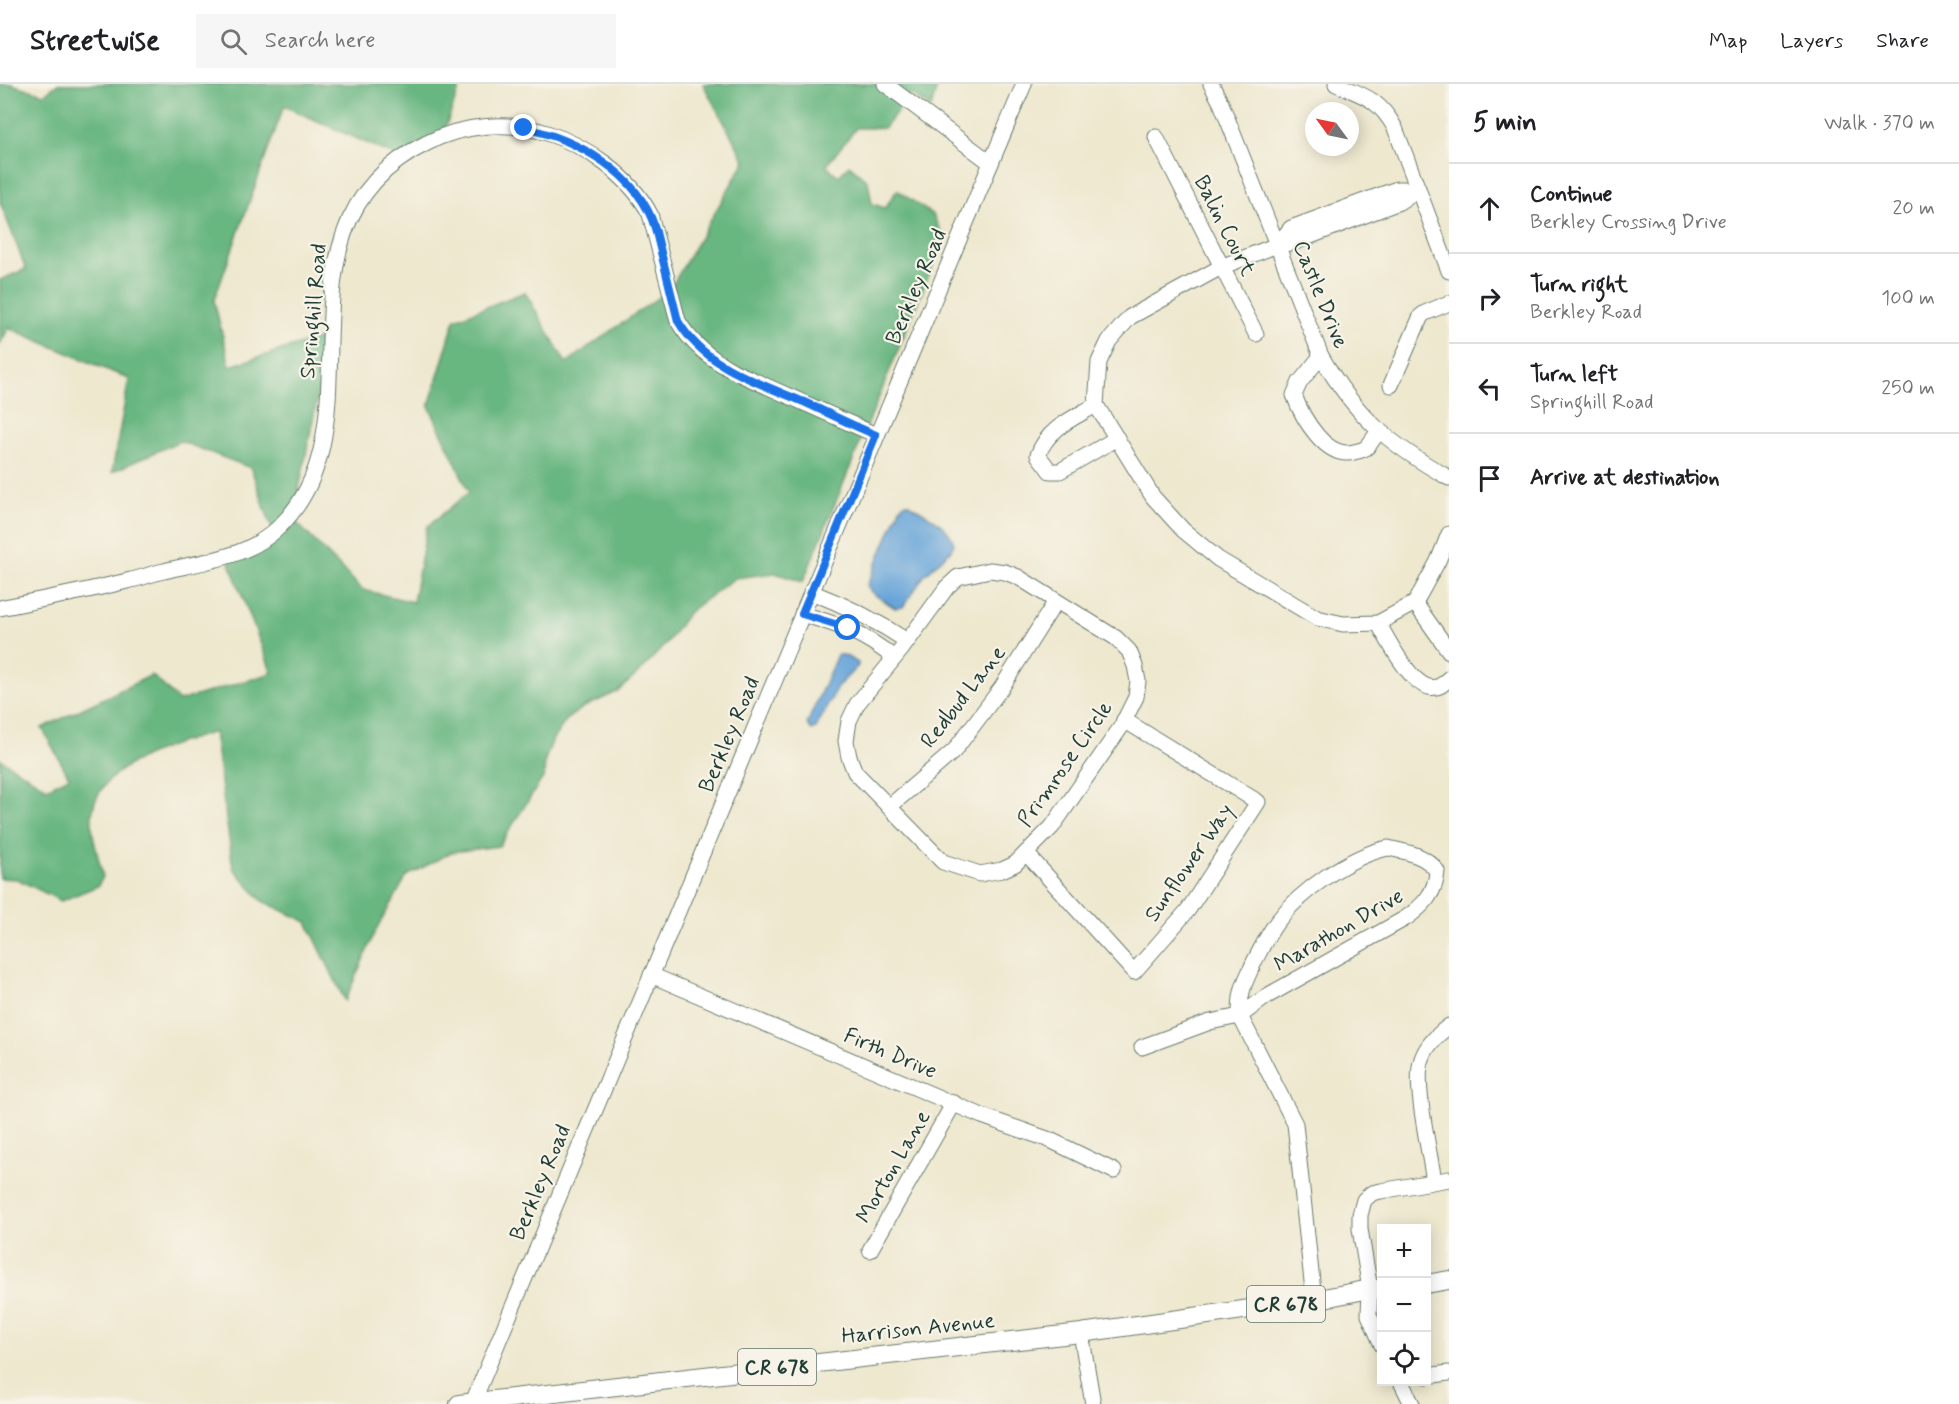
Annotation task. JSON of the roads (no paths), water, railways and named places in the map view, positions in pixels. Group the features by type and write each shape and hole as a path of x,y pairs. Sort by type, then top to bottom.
{"main road":[{"path":"1431,1283 1449,1281"},
{"name":"Harrison Avenue","path":"466,1403 1081,1333 1376,1289"}],"street":[{"path":"885,84 991,163"},
{"name":"Berkley Road","path":"466,1403 651,975 1024,84"},
{"name":"Castle Drive","path":"1211,84 1221,103 1322,356 1346,395 1378,432 1417,460 1449,478"},
{"path":"1336,84 1362,89 1387,114 1395,128 1449,271"},
{"name":"Springhill Road","path":"0,608 221,559 258,545 279,528 304,496 317,465 327,400 333,280 338,250 349,218 368,190 405,154 447,134 477,127 508,125 540,131 571,142 609,167 643,200 650,213 678,321 696,345 707,356 735,372 876,435"},
{"name":"Balin Court","path":"1156,137 1256,334"},
{"path":"1418,189 1397,189 1291,228 1277,245 1221,267 1130,317 1109,341 1099,362 1096,405 1153,497 1183,530 1218,559 1317,618 1342,624 1378,623 1415,603 1438,561 1449,534"},
{"path":"1391,385 1421,316 1449,303"},
{"path":"1322,356 1300,382 1294,395 1299,410 1307,422 1332,451 1346,454 1366,448 1378,432"},
{"path":"1096,405 1053,431 1043,442 1038,455 1050,471 1060,471 1117,438"},
{"name":"Primrose Circle","path":"990,570 1018,577 1116,638 1130,651 1138,681 1136,697 1124,720 1052,827 1015,864 1002,870 980,874 943,862 855,772 846,741 849,721 857,704 908,641 947,587 958,577 990,570"},
{"path":"811,592 840,603 878,622 908,641"},
{"name":"Redbud Lane","path":"889,807 954,751 1002,687 1056,601"},
{"path":"1415,603 1449,651"},
{"path":"802,614 848,628 875,642 894,658"},
{"path":"1378,623 1415,679 1423,685 1435,688 1444,685 1449,678"},
{"name":"Sunflower Way","path":"1026,853 1134,972 1188,910 1258,802 1124,720"},
{"name":"Marathon Drive","path":"1142,1047 1210,1022 1240,1016 1267,996 1406,918 1419,908 1433,892 1437,871 1433,864 1419,856 1388,848 1373,852 1331,874 1304,894 1278,921 1260,950 1242,992 1240,1016"},
{"name":"Firth Drive","path":"651,975 982,1116 1050,1140 1114,1171"},
{"path":"1240,1016 1295,1124 1314,1300"},
{"path":"1377,1333 1369,1315 1376,1289 1360,1229 1360,1215 1364,1200 1372,1193 1441,1180 1422,1100 1420,1063 1434,1039 1449,1026"},
{"name":"Morton Lane","path":"870,1250 954,1103"},
{"path":"1081,1333 1093,1404"},
{"path":"1431,1375 1449,1373"},
{"path":"1407,1386 1412,1404"}],"water":[{"path":"907,503 942,525 954,544 951,550 924,576 903,607 895,608 872,593 867,586 900,508"},
{"path":"837,655 844,655 858,663 858,666 838,686 816,728 812,730 807,724"}]}
